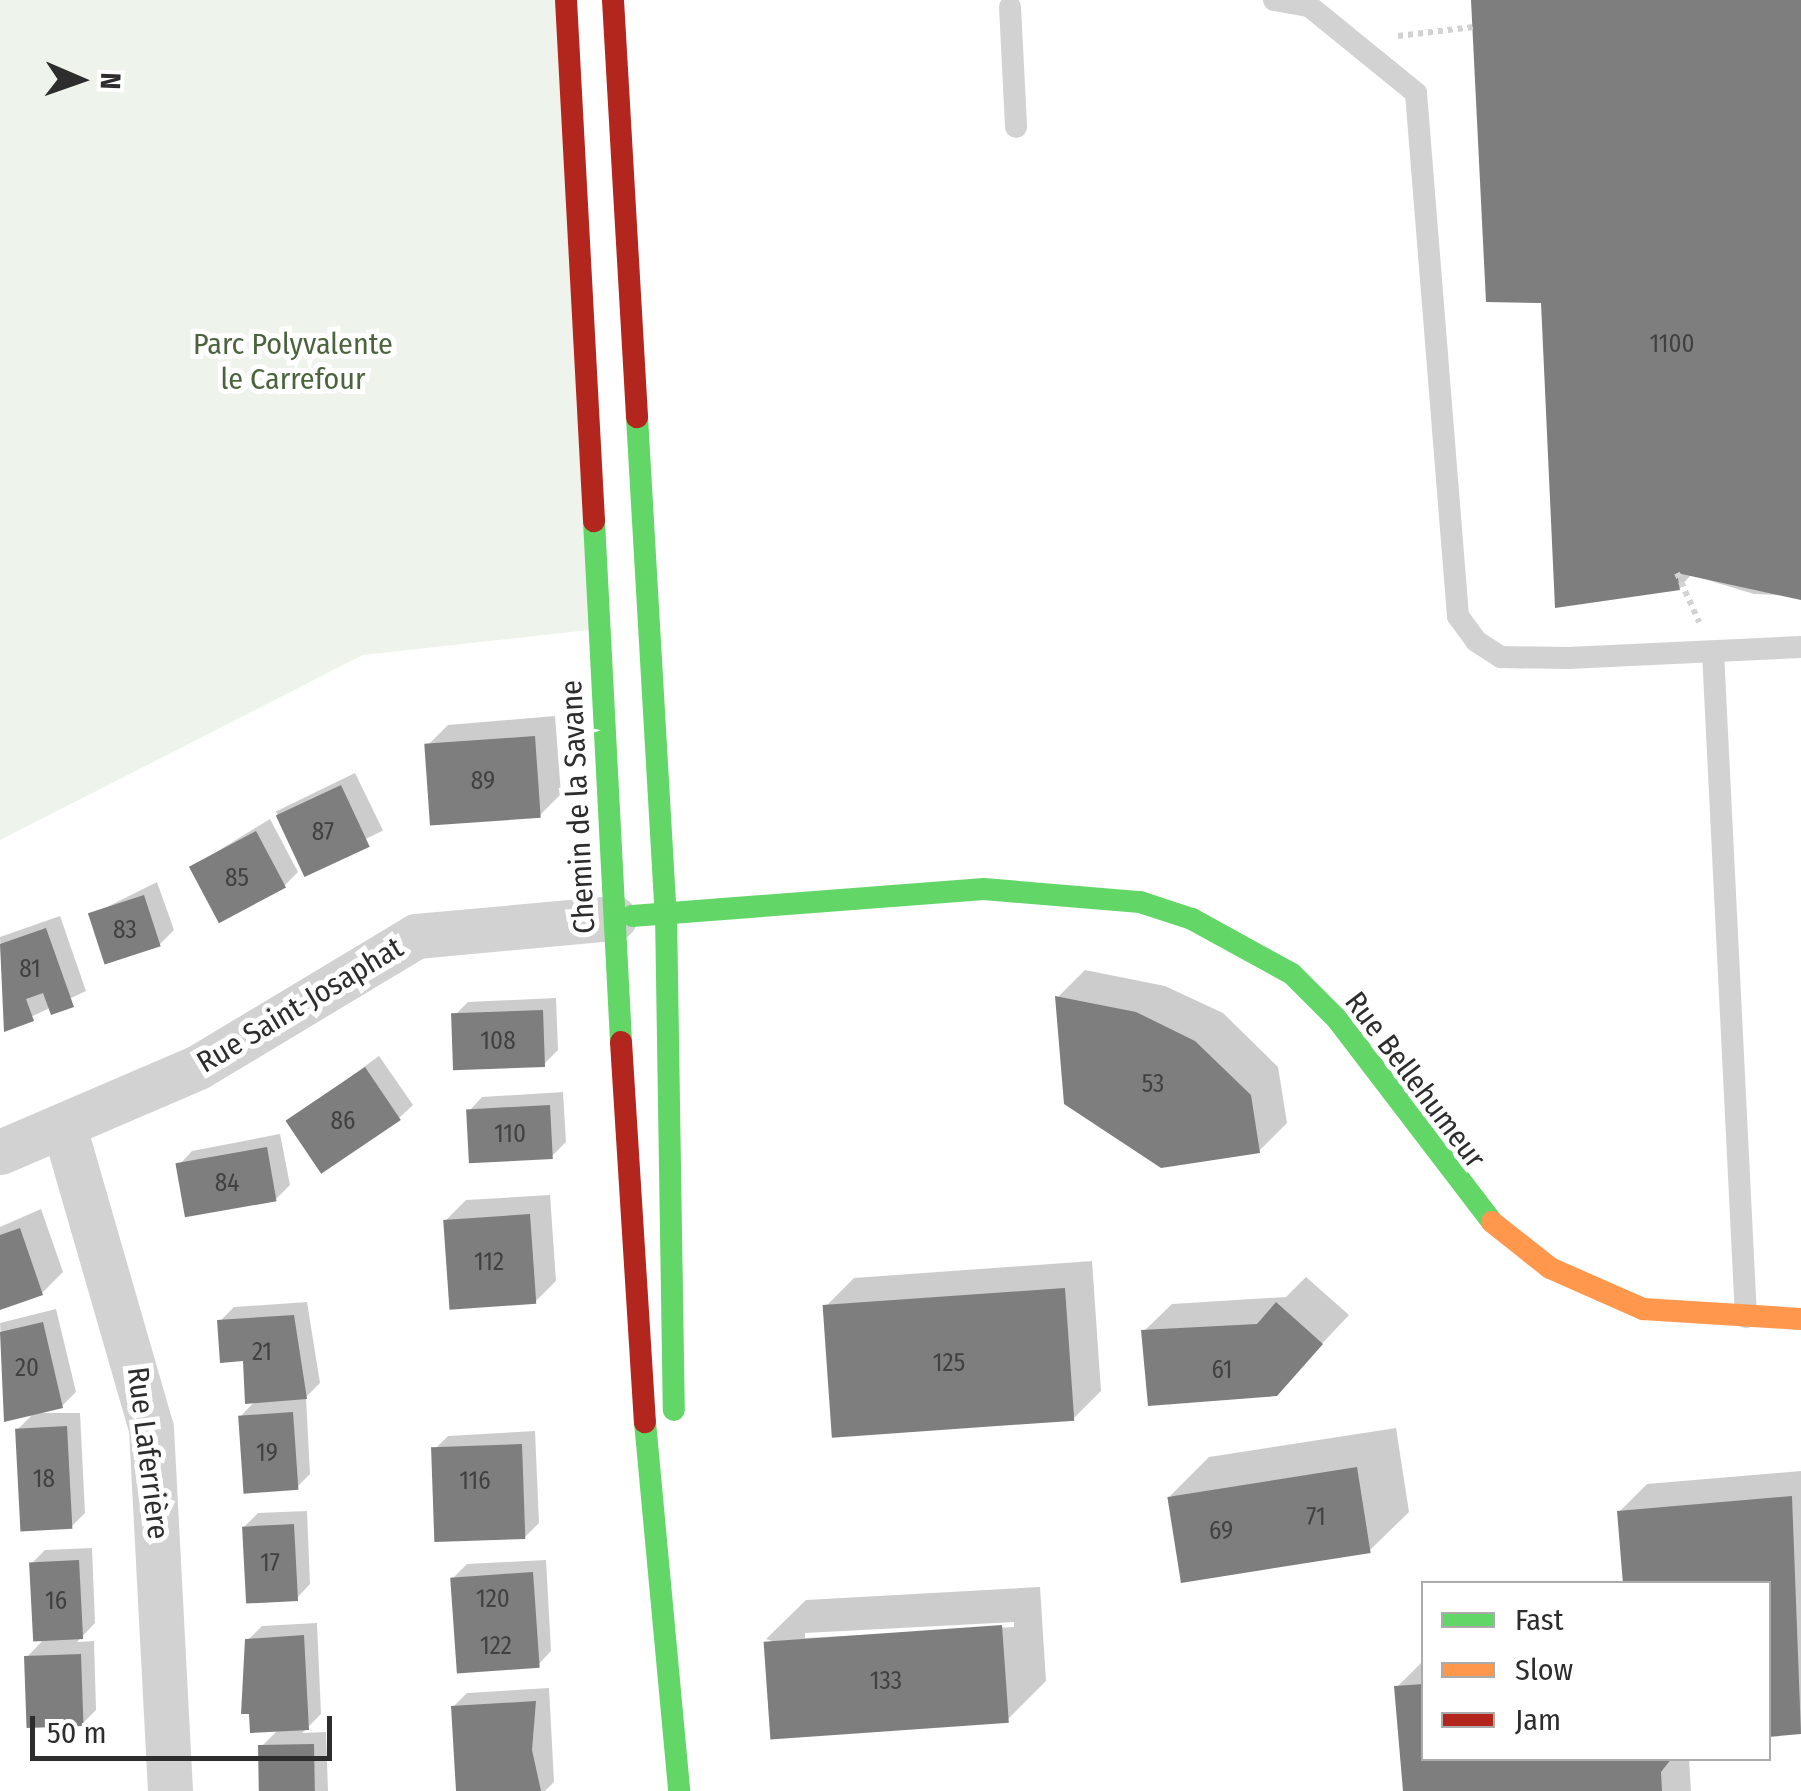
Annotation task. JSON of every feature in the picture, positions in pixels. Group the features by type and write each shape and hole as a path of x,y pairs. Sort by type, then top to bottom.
{"street":[{"name":"Chemin de la Savane","path":"566,0 636,1325 669,1610 680,1791"},
{"name":"Chemin de la Savane","path":"613,0 666,913 677,1296 669,1610"},
{"name":"Rue Bellehumeur","path":"614,918 984,890 1140,902 1192,919 1303,985 1435,1164 1507,1239 1643,1309 1746,1321 1801,1318"},
{"name":"Rue Saint-Josaphat","path":"0,1152 198,1067 416,936 614,918"},
{"name":"Rue Laferrière","path":"64,1127 148,1413 170,1791"}],"lane":[{"path":"1274,0 1309,6 1416,93 1458,616 1501,657 1801,648"},
{"path":"1010,7 1016,126"},
{"path":"1713,652 1746,1321"}],"path":[{"path":"1397,36 1473,27"},
{"path":"1677,573 1713,652"}],"green space":[{"name":"Parc Polyvalente le Carrefour","path":"0,0 565,0 598,629 363,655 0,840"}],"building":[{"path":"1471,0 1801,0 1801,600 1677,573 1680,590 1555,608 1541,303 1486,302"},
{"path":"535,736 541,818 430,826 424,744"},
{"path":"341,785 370,847 304,877 276,815"},
{"path":"256,831 286,888 219,923 189,867"},
{"path":"144,895 161,946 105,965 88,913"},
{"path":"46,928 74,1007 51,1015 43,993 26,999 34,1021 4,1032 0,944"},
{"path":"1055,996 1136,1012 1195,1041 1251,1095 1260,1153 1161,1168 1064,1104"},
{"path":"543,1010 545,1067 453,1070 451,1013"},
{"path":"365,1067 401,1120 321,1174 285,1121"},
{"path":"550,1105 553,1159 469,1163 466,1109"},
{"path":"267,1147 277,1201 185,1217 175,1163"},
{"path":"530,1214 536,1304 449,1310 443,1220"},
{"path":"20,1228 43,1295 0,1310 0,1235"},
{"path":"1065,1288 1074,1421 832,1438 823,1305"},
{"path":"1276,1302 1323,1344 1277,1396 1148,1406 1141,1330 1257,1324"},
{"path":"294,1315 307,1399 245,1404 243,1361 220,1363 217,1320"},
{"path":"43,1322 63,1408 4,1422 0,1332"},
{"path":"293,1412 298,1490 244,1494 238,1416"},
{"path":"67,1426 72,1529 20,1532 15,1429"},
{"path":"522,1444 525,1539 434,1542 431,1447"},
{"path":"1357,1467 1371,1553 1181,1583 1167,1497"},
{"path":"1792,1496 1801,1734 1771,1737 1771,1581 1623,1581 1617,1511"},
{"path":"294,1524 298,1601 246,1604 242,1527"},
{"path":"79,1560 83,1639 33,1642 29,1563"},
{"path":"533,1572 540,1668 457,1674 450,1578"},
{"path":"1002,1625 1009,1723 770,1739 764,1642"},
{"path":"304,1635 309,1730 250,1733 249,1714 241,1714 245,1639"},
{"path":"81,1654 84,1726 27,1728 24,1656"},
{"path":"1421,1684 1421,1761 1670,1761 1661,1772 1662,1791 1403,1791 1394,1686"},
{"path":"536,1701 532,1750 541,1791 456,1791 451,1706"},
{"path":"314,1744 315,1791 259,1791 258,1745"}],"traffic: fast":[{"path":"637,417 666,913 674,1410"},
{"path":"594,521 621,1042"},
{"path":"632,916 984,889 1140,902 1192,919 1292,974 1337,1019 1492,1222"},
{"path":"645,1422 679,1791"}],"traffic: slow":[{"path":"1492,1222 1550,1268 1643,1309 1801,1319"}],"traffic: jam":[{"path":"566,0 594,521"},
{"path":"613,0 637,417"},
{"path":"621,1042 645,1422"}]}
